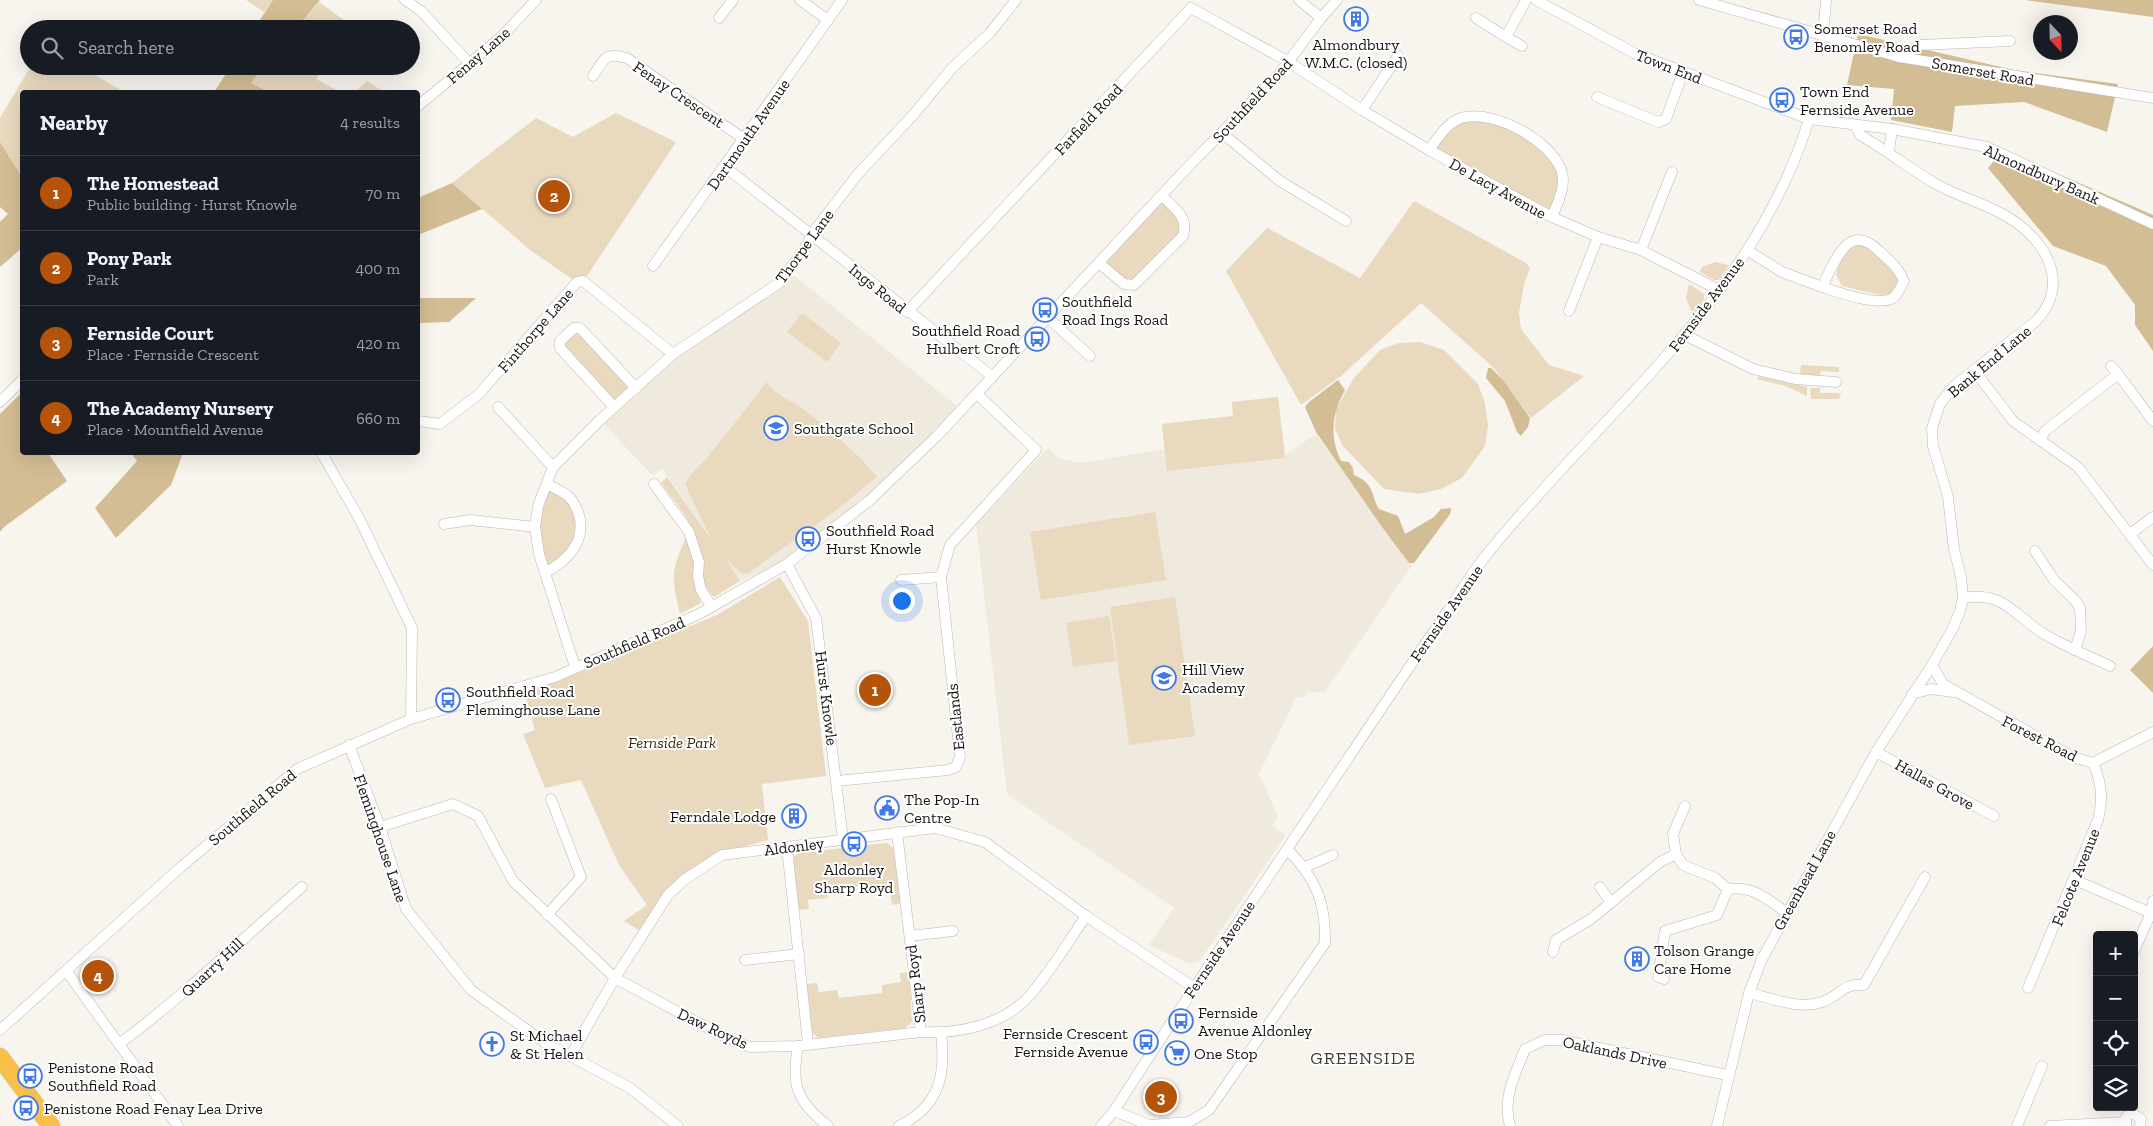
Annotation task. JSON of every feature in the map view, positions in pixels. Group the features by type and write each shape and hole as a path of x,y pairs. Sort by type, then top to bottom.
{"highway":[{"path":"1,1061 51,1126"}],"street":[{"path":"405,0 421,11 470,64"},
{"name":"Fenay Lane","path":"420,104 500,38 536,0"},
{"path":"719,18 733,0"},
{"path":"800,0 828,20"},
{"name":"Dartmouth Avenue","path":"653,266 842,0"},
{"name":"Thorpe Lane","path":"575,667 539,554 535,527 538,506 554,467 614,407 673,354 779,283 804,250 812,234 858,175 914,114 953,67 990,33 1016,0"},
{"path":"1299,0 1321,18"},
{"name":"Southfield Road","path":"0,1030 67,972 181,867 290,773 412,720 555,676 712,607 787,564 869,500 937,436 1280,73 1321,18 1337,0"},
{"path":"1506,37 1526,0"},
{"name":"Town End","path":"1536,0 1634,53 1809,119"},
{"name":"Somerset Road","path":"1699,0 1823,37 1899,57 2153,98"},
{"path":"1823,37 1826,0"},
{"name":"Farfield Road","path":"907,312 1191,8 1289,62"},
{"path":"1476,18 1522,46"},
{"path":"1899,57 1920,45 2010,41"},
{"name":"Fenay Crescent","path":"593,76 606,58 611,56 627,58 744,139"},
{"path":"1362,110 1398,56"},
{"name":"De Lacy Avenue","path":"1289,62 1362,110 1428,150 1552,217 1598,237 1641,250 1719,290"},
{"path":"1597,97 1658,122 1666,119 1683,72"},
{"path":"1428,150 1448,125 1464,117 1485,117 1508,123 1549,151 1561,170 1563,187 1552,217"},
{"name":"Almondbury Bank","path":"1809,119 1892,129 1987,147 2153,224"},
{"name":"Fernside Avenue","path":"1101,1126 1114,1111 1384,701 1488,553 1686,335 1719,290 1747,250 1775,202 1801,145 1809,119"},
{"name":"Bank End Lane","path":"1855,125 1860,135 1942,187 2007,216 2039,245 2052,267 2053,291 2045,312 1953,387 1940,404 1932,428 1933,446 1948,497 1954,549 1961,577 1963,598 1954,628 1938,653"},
{"path":"1889,152 1892,129"},
{"path":"1222,133 1280,181 1346,221"},
{"name":"Ings Road","path":"725,167 812,234 907,312 993,377"},
{"path":"1641,250 1672,172"},
{"path":"1099,263 1124,284 1134,285 1183,236 1186,226 1183,216 1162,196"},
{"path":"1569,311 1598,237"},
{"path":"1747,250 1782,272 1822,287 1869,300 1882,301 1892,298 1899,292 1904,281 1899,270 1870,242 1861,240 1851,241 1841,250 1822,287"},
{"name":"Finthorpe Lane","path":"420,421 440,424 479,394 577,282 583,281 590,286 673,354"},
{"path":"1048,317 1090,356"},
{"path":"614,407 560,348 560,341 574,328 580,328 636,388"},
{"path":"1686,335 1753,369 1795,379 1836,382"},
{"path":"1974,370 2013,421 2078,467 2153,565"},
{"path":"2040,441 2045,431 2115,370 2153,422"},
{"path":"0,402 20,382"},
{"name":"Eastlands","path":"837,781 948,770 956,766 960,758 941,577 950,545 1036,450 977,394"},
{"path":"498,407 554,467"},
{"path":"323,455 359,518 412,628 412,720"},
{"path":"545,573 568,557 580,537 581,526 574,504 567,495 547,484"},
{"path":"654,484 682,519 689,532 697,555 701,590 712,607"},
{"path":"2130,534 2153,517"},
{"path":"444,524 456,520 470,520 535,527"},
{"path":"2035,551 2054,580 2074,599 2080,608 2081,631 2075,650"},
{"name":"Hurst Knowle","path":"787,564 816,618 843,840"},
{"path":"901,580 941,577"},
{"path":"1963,598 1977,595 1989,597 2006,604 2043,633 2110,666"},
{"name":"Greenhead Lane","path":"1717,1126 1749,993 1762,959 1786,912 1876,752 1938,653"},
{"name":"Forest Road","path":"1932,665 1943,684 2072,757 2093,763 2153,732"},
{"name":"Forest Road","path":"1912,694 1931,690 1956,692"},
{"name":"Fleminghouse Lane","path":"349,746 380,827 406,909 471,990 544,1042 630,1088 678,1126"},
{"name":"Hallas Grove","path":"1876,752 1994,816"},
{"name":"Felcote Avenue","path":"2028,988 2094,834 2101,807 2100,782 2093,763"},
{"path":"547,915 581,877 551,799"},
{"name":"Daw Royds","path":"380,827 453,804 478,816 513,881 615,978 719,1034 750,1047 803,1044 921,1032 942,1033 991,1023 1029,996 1086,916"},
{"path":"1686,806 1673,834 1676,854 1683,865 1715,878 1728,889 1742,887 1751,889 1786,912"},
{"name":"Aldonley","path":"570,1056 615,978 668,895 684,880 722,855 787,848 897,832 936,828 985,842 1086,916 1194,987"},
{"name":"Sharp Royd","path":"897,832 921,1032"},
{"path":"787,848 799,954 803,1044 794,1068 796,1092 810,1113 828,1126"},
{"path":"1114,1111 1150,1125 1189,1122 1209,1110 1325,943 1324,911 1320,898 1305,867 1287,850"},
{"path":"1552,952 1556,940 1592,919 1660,862 1676,854"},
{"path":"1305,867 1333,855"},
{"path":"1749,993 1786,1002 1812,1004 1824,1002 1844,987 1854,984 1864,985 1925,877"},
{"path":"2075,880 2152,913"},
{"name":"Quarry Hill","path":"119,1044 188,990 238,942 302,887"},
{"path":"1600,887 1611,903"},
{"path":"1664,979 1658,977 1665,932 1717,916 1728,889"},
{"path":"2138,943 2152,913 2153,901"},
{"name":"Sharp Royd","path":"910,936 953,930"},
{"path":"745,960 799,954"},
{"path":"67,972 178,1126"},
{"path":"899,1126 912,1120 930,1102 942,1080 944,1058 942,1033"},
{"name":"Oaklands Drive","path":"1510,1126 1506,1113 1509,1090 1525,1049 1546,1040 1562,1040 1728,1075"},
{"path":"2017,1126 2042,1066"},
{"path":"2050,1126 2126,1124 2128,1115 2135,1114 2141,1119 2140,1126"}],"shaded area":[{"path":"273,0 320,0 303,20 260,20"},
{"path":"2025,0 2153,0 2153,17"},
{"path":"1858,34 2014,70 2118,84 2107,132 2024,102 1955,106 1952,132 1891,120 1894,89 1847,85"},
{"path":"225,75 257,75 251,83 265,90 215,90"},
{"path":"0,142 20,174 20,250 0,267 0,222 8,214 0,207"},
{"path":"2003,150 2153,215 2153,351 2135,325 2135,305 2106,266 2053,246 1988,168"},
{"path":"452,183 482,209 420,234 420,197"},
{"name":"Southgate School","path":"786,269 962,410 869,501 787,564 740,581 662,468 653,476 600,420 673,354 779,283"},
{"path":"420,298 476,298 449,322 420,323"},
{"path":"1488,368 1491,368 1503,380 1530,418 1528,427 1521,436 1517,432 1505,401 1486,378"},
{"path":"1338,380 1345,390 1335,416 1334,434 1337,452 1341,461 1349,462 1353,468 1354,475 1369,485 1379,509 1398,516 1405,534 1434,517 1441,509 1451,508 1450,514 1414,563 1409,563 1382,527 1316,432 1305,407"},
{"path":"20,394 20,455 49,455 67,481 4,527 0,532 0,414"},
{"name":"Hill View Academy","path":"1278,397 1285,455 1316,434 1412,565 1325,692 1306,693 1307,696 1294,698 1295,700 1259,774 1278,816 1272,826 1286,835 1199,962 1190,964 1149,945 1174,908 1007,794 976,524 1048,448 1060,459 1081,463 1164,449 1162,424 1233,416 1232,402"},
{"path":"132,455 182,455 171,485 116,538 95,508 137,461"},
{"path":"2153,646 2153,693 2130,670"}],"green space":[{"path":"246,0 273,0 264,12"},
{"path":"319,2 344,20 304,20"},
{"path":"26,75 95,75 121,90 20,90 20,174 0,142 0,118"},
{"path":"257,75 318,75 316,79 336,90 266,90 250,83"},
{"path":"367,81 381,90 357,90"},
{"path":"616,113 676,142 587,276 572,279 530,250 452,183 536,118 573,137"},
{"path":"1464,117 1520,130 1561,169 1552,217 1429,150"},
{"path":"1164,195 1186,226 1134,285 1099,263"},
{"path":"1414,201 1526,263 1530,268 1524,284 1519,313 1521,329 1549,365 1584,376 1531,418 1493,367 1421,303 1341,376 1301,405 1226,271 1267,228 1360,278"},
{"path":"1853,244 1870,245 1899,270 1900,284 1893,294 1880,295 1842,286 1836,275 1842,254"},
{"path":"1715,262 1729,265 1719,280 1714,280 1700,272 1702,267"},
{"path":"1689,284 1704,294 1704,299 1696,313 1691,311 1686,298"},
{"path":"802,313 841,343 827,362 787,332"},
{"path":"574,328 636,388 614,407 560,348"},
{"path":"1420,342 1444,350 1478,384 1485,403 1488,426 1485,446 1462,478 1441,489 1419,494 1384,489 1343,446 1335,429 1336,409 1354,378 1380,350 1399,343"},
{"path":"1801,365 1839,367 1839,372 1821,371 1820,376 1800,374"},
{"path":"1758,376 1807,387 1807,396 1785,386 1757,379"},
{"path":"766,382 778,393 803,409 832,432 877,477 834,512 747,574 741,573 725,558 740,581 714,597 708,590 702,576 698,544 692,529 680,508 661,483 667,477 711,539 685,484"},
{"path":"1810,388 1820,388 1820,393 1841,393 1839,399 1811,399"},
{"path":"1278,397 1285,458 1167,471 1162,424 1233,416 1232,402"},
{"path":"547,484 575,504 580,537 545,573 539,554 538,506"},
{"path":"1155,512 1166,580 1041,600 1030,532"},
{"path":"687,535 695,562 694,575 701,603 680,614 675,591 674,574 678,557"},
{"name":"Fernside Park","path":"780,577 808,621 826,776 762,784 768,840 720,853 685,873 639,930 624,921 647,905 619,865 581,780 545,788 523,734 535,730 525,694 717,615"},
{"path":"1175,597 1195,736 1129,745 1110,607"},
{"path":"1109,616 1116,661 1073,667 1066,623"},
{"path":"887,843 893,848 901,903 892,905 890,890 868,893 867,885 827,890 828,898 808,900 809,909 799,910 793,858 798,853"},
{"path":"909,972 912,1022 905,1028 818,1038 812,1032 807,984 817,983 819,992 837,990 839,998 882,993 882,985 901,982 900,973"}],"place":[{"name":"Almondbury W.M.C. (closed)","path":"1356,19"},
{"name":"Somerset Road Benomley Road","path":"1796,37"},
{"name":"Town End Fernside Avenue","path":"1782,100"},
{"name":"Pony Park","path":"554,196"},
{"name":"Southfield Road Ings Road","path":"1045,310"},
{"name":"Southfield Road Hulbert Croft","path":"1037,339"},
{"name":"Southgate School","path":"776,428"},
{"name":"Southfield Road Hurst Knowle","path":"808,539"},
{"name":"Hill View Academy","path":"1164,678"},
{"name":"The Homestead","path":"875,690"},
{"name":"Southfield Road Fleminghouse Lane","path":"448,700"},
{"name":"The Pop-In Centre","path":"887,808"},
{"name":"Ferndale Lodge","path":"794,816"},
{"name":"Aldonley Sharp Royd","path":"854,844"},
{"name":"Tolson Grange Care Home","path":"1637,959"},
{"name":"The Academy Nursery","path":"98,976"},
{"name":"Fernside Avenue Aldonley","path":"1181,1021"},
{"name":"Fernside Crescent Fernside Avenue","path":"1146,1042"},
{"name":"St Michael & St Helen","path":"492,1044"},
{"name":"One Stop","path":"1177,1053"},
{"name":"Penistone Road Southfield Road","path":"30,1076"},
{"name":"Fernside Court","path":"1161,1097"},
{"name":"Penistone Road Fenay Lea Drive","path":"26,1108"}],"district":[{"name":"GREENSIDE","path":"1363,1058"}]}
